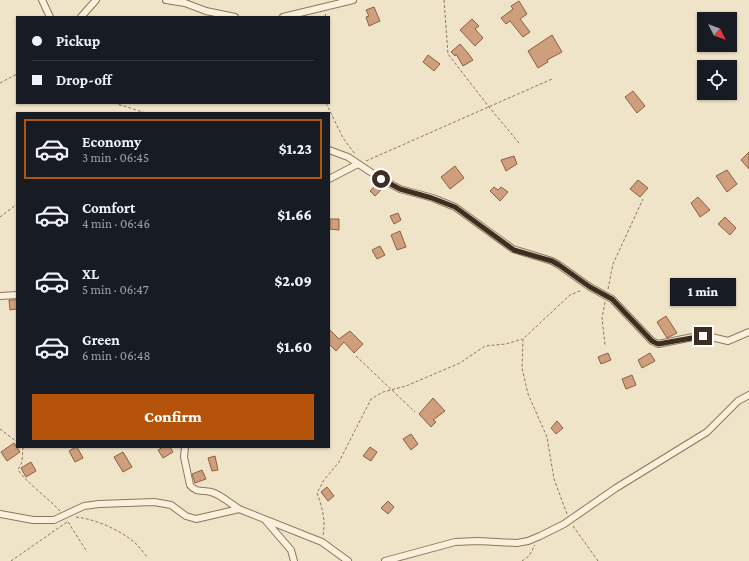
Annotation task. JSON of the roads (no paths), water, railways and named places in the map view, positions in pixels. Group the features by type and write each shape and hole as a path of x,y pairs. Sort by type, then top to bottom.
{"street":[{"path":"42,0 50,16"},
{"path":"82,16 96,0"},
{"path":"166,0 185,3 206,11 231,16"},
{"path":"287,16 353,0"},
{"path":"330,150 341,154 400,189 432,198 455,207 514,250 552,261 590,287 612,299 652,341 658,344 703,336 728,341 749,332"},
{"path":"330,178 358,164"},
{"path":"0,296 16,295"},
{"path":"385,561 455,542 478,540 517,543 528,542 569,520 616,488 707,432 738,401 749,395"},
{"path":"185,448 184,457 190,485 192,487 198,491 212,492 239,509 322,542 348,561"},
{"path":"0,514 34,520 54,520 84,506 154,502 171,506 186,516 196,519 239,509"},
{"path":"265,520 291,550 294,561"}]}
